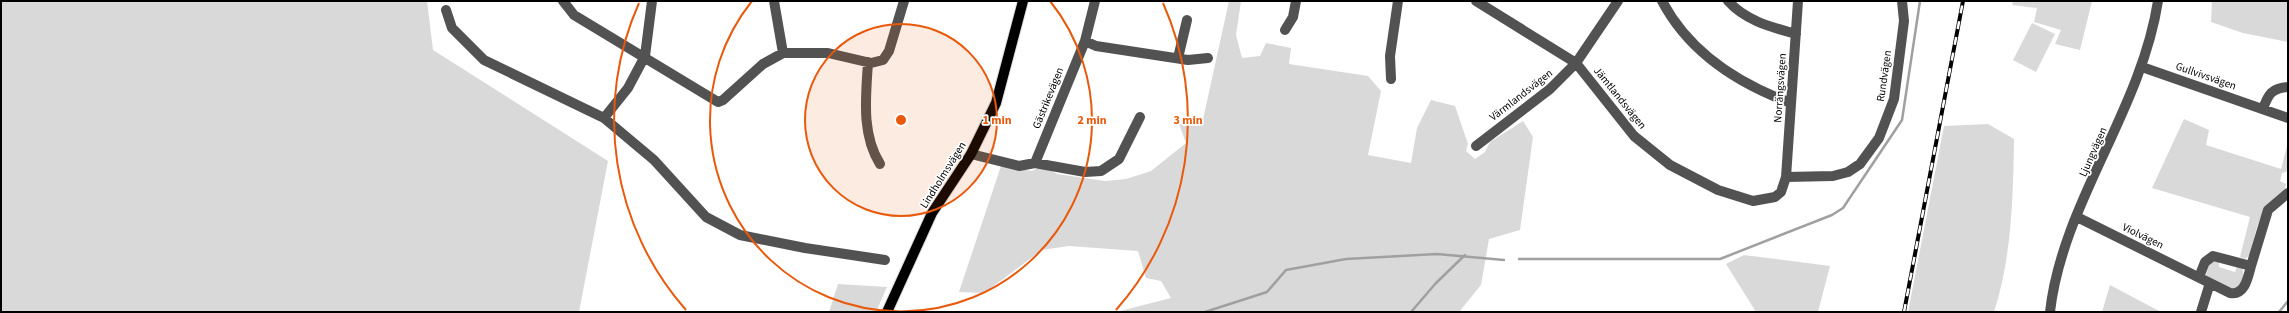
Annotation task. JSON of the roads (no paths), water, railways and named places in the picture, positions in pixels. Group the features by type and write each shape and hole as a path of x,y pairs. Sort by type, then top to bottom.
{"main road":[{"name":"Lindholmsvägen","path":"887,312 932,213 971,154 996,103 1023,1"}],"street":[{"path":"563,1 574,15 645,56 718,102 723,100 763,64 783,53 828,53 868,62 883,60 888,51 904,1"},
{"path":"604,118 628,88 645,56 652,1"},
{"path":"774,1 783,53"},
{"name":"Gästrikevägen","path":"1035,163 1084,41 1095,1"},
{"path":"1285,30 1293,17 1296,1"},
{"path":"1391,79 1390,56 1398,1"},
{"name":"Jämtlandsvägen","path":"1476,1 1576,63 1634,136 1654,153 1686,174 1718,190 1754,201 1775,197 1781,192 1786,177"},
{"name":"Värmlandsvägen","path":"1476,146 1550,89 1576,63 1618,1"},
{"path":"1662,1 1700,49 1724,71 1750,86 1791,103"},
{"path":"1728,1 1747,17 1770,27 1796,34"},
{"name":"Norrängsvägen","path":"1786,177 1798,1"},
{"name":"Rundvägen","path":"1786,177 1833,176 1848,172 1860,164 1879,138 1894,99 1904,21 1902,1"},
{"name":"Ljungvägen","path":"2050,312 2056,274 2077,217 2142,67 2150,43 2158,1"},
{"path":"446,10 452,28 484,60 604,118 654,160 706,217 740,236 805,248 885,260"},
{"path":"1178,58 1187,20"},
{"path":"1084,41 1096,46 1188,60 1208,58"},
{"path":"868,62 866,101 869,135 872,150 880,164"},
{"name":"Gullvivsvägen","path":"2142,67 2288,118"},
{"path":"2263,109 2267,97 2272,91 2278,88 2288,88"},
{"path":"971,154 1020,166 1035,163 1085,172 1101,171 1120,159 1140,117"},
{"path":"2199,277 2205,262 2213,256 2251,266 2268,210 2288,193"},
{"name":"Violvägen","path":"2077,217 2230,293 2238,293 2246,284 2251,266"},
{"path":"2200,312 2210,283"}],"waterway":[{"path":"1519,259 1720,259 1832,215 1843,208 1902,120 1920,1"},
{"path":"1205,312 1267,292 1286,270 1346,259 1437,254 1504,260"},
{"path":"1411,312 1436,283 1465,255"},
{"path":"2279,312 2288,301"}],"railway":[{"path":"1904,312 1963,1"}]}
